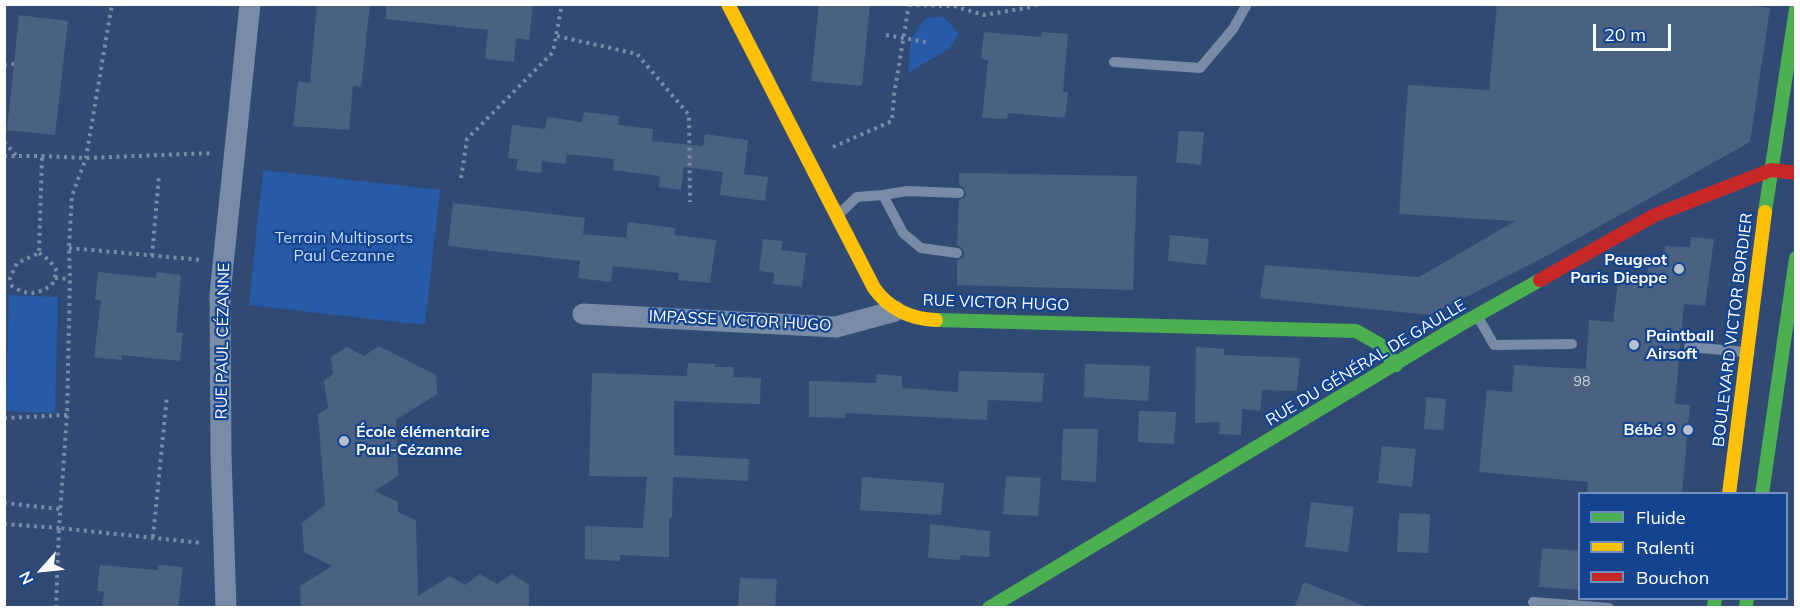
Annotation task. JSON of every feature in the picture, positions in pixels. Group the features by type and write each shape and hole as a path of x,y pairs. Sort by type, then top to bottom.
{"street":[{"name":"RUE PAUL CÉZANNE","path":"226,608 220,294 250,4"},
{"path":"728,4 874,288 882,300 895,311"},
{"name":"BOULEVARD VICTOR BORDIER","path":"1729,492 1761,229 1776,121 1796,9"},
{"path":"1771,170 1796,173"},
{"name":"RUE DU GÉNÉRAL DE GAULLE","path":"989,608 1477,315 1655,215 1771,170"},
{"path":"1762,492 1782,381 1796,258"},
{"name":"IMPASSE VICTOR HUGO","path":"583,314 836,327 895,311"},
{"name":"RUE VICTOR HUGO","path":"895,311 931,320 1356,331 1384,346 1396,365"}],"lane":[{"path":"1114,62 1200,68 1233,29 1247,4"},
{"path":"836,216 857,197 907,191 959,193"},
{"path":"884,195 903,233 921,248 957,253"},
{"path":"1477,315 1494,345 1572,344"},
{"path":"1689,347 1746,352"},
{"path":"1533,602 1610,608"}],"path":[{"path":"56,608 67,415 69,248 72,196 86,158 112,4"},
{"path":"461,177 467,139 553,52 558,36 562,4"},
{"path":"807,159 892,121 909,5 954,6 984,15 1032,8 1037,4"},
{"path":"886,35 926,42"},
{"path":"558,36 637,54 689,115 690,202"},
{"path":"4,65 14,64"},
{"path":"4,142 17,156"},
{"path":"4,156 86,158 209,152 235,155"},
{"path":"39,252 42,156"},
{"path":"152,256 159,175"},
{"path":"69,248 224,262"},
{"path":"39,252 57,271 55,278 52,285 37,293 23,293 12,286 10,278 16,263 39,252"},
{"path":"55,278 70,279"},
{"path":"153,537 167,396"},
{"path":"4,418 67,415"},
{"path":"4,503 60,508"},
{"path":"4,524 224,545"}],"green space":[{"path":"943,16 959,34 950,48 908,73 911,39 925,19"},
{"name":"Terrain Multipsorts Paul Cezanne","path":"263,170 440,190 425,325 249,305"},
{"path":"9,295 58,297 55,413 6,411"}],"building":[{"path":"317,4 370,4 361,87 353,86 349,130 293,126 298,81 310,83"},
{"path":"386,4 533,4 529,40 516,38 514,62 485,59 488,30 386,19"},
{"path":"819,4 870,4 862,86 811,81"},
{"path":"1497,4 1734,4 1770,8 1750,142 1539,260 1430,315 1260,298 1265,265 1419,277 1515,221 1399,214 1408,85 1489,90"},
{"path":"19,15 68,21 55,135 7,130"},
{"path":"984,32 1041,37 1042,32 1068,34 1063,92 1068,92 1065,118 1008,113 1007,119 982,118 988,60 981,59"},
{"path":"584,112 619,116 618,125 653,129 652,141 703,146 705,134 748,140 744,174 768,177 765,201 720,195 723,172 684,167 681,190 659,187 660,176 613,170 614,159 567,154 565,164 542,161 541,173 516,170 518,159 508,158 512,125 545,129 547,117 582,122"},
{"path":"1179,131 1204,132 1201,165 1176,162"},
{"path":"959,173 1137,176 1133,290 957,285 957,260 963,258 964,253 957,245 959,200 965,197 966,193 959,185"},
{"path":"453,203 585,218 583,234 626,238 628,222 675,228 675,235 716,240 710,283 678,280 679,273 613,266 611,282 578,278 580,261 448,246"},
{"path":"1170,235 1209,239 1206,265 1168,261"},
{"path":"1691,237 1714,239 1705,306 1684,304 1675,404 1690,405 1682,492 1587,492 1588,482 1479,472 1487,390 1512,392 1514,365 1586,369 1589,320 1613,322 1619,273 1647,275 1649,265 1664,257 1665,246 1690,247"},
{"path":"763,239 783,241 781,250 806,253 802,287 773,284 774,273 759,271"},
{"path":"98,272 156,278 157,272 181,275 176,332 183,333 180,361 122,355 122,360 94,357 101,300 95,300"},
{"path":"379,346 436,375 437,394 396,420 398,476 374,491 398,502 398,512 416,520 418,596 450,576 465,585 480,574 497,584 512,574 529,585 529,608 301,608 300,586 332,566 304,552 302,523 325,505 318,414 328,408 324,381 333,374 331,357 347,347 364,356"},
{"path":"1196,347 1224,349 1224,355 1300,358 1297,391 1262,390 1260,411 1242,409 1241,435 1219,434 1220,422 1195,423"},
{"path":"688,363 734,367 733,377 761,378 760,404 674,401 674,455 749,459 748,481 673,477 672,518 669,518 669,557 620,555 620,561 585,559 585,526 643,528 647,477 589,476 592,373 687,376"},
{"path":"1085,364 1150,366 1148,401 1084,397"},
{"path":"959,371 1044,373 1042,402 988,400 987,420 845,413 845,418 809,417 809,381 876,383 877,374 902,376 902,388 958,392"},
{"path":"1426,397 1446,399 1443,430 1424,429"},
{"path":"1139,411 1176,412 1174,444 1138,442"},
{"path":"1063,429 1098,429 1096,482 1061,480"},
{"path":"1382,446 1416,449 1412,487 1378,483"},
{"path":"1006,476 1041,478 1038,516 1003,514"},
{"path":"862,477 944,483 941,515 860,510"},
{"path":"1311,502 1354,507 1348,552 1305,547"},
{"path":"1399,513 1430,514 1428,553 1397,552"},
{"path":"930,524 990,531 989,557 961,555 960,560 928,558"},
{"path":"1542,548 1578,551 1578,590 1539,587"},
{"path":"100,565 158,570 158,565 183,567 178,608 102,608 104,592 97,591"},
{"path":"740,578 777,579 775,608 738,608"},
{"path":"1304,582 1365,606 1365,608 1294,608"}],"traffic: fast":[{"path":"1765,212 1796,9"},
{"path":"1762,492 1796,258"},
{"path":"989,608 1458,326 1540,280"},
{"path":"936,320 1356,331 1379,344 1396,365"},
{"path":"1714,608 1715,600"},
{"path":"1746,608 1747,600"}],"traffic: slow":[{"path":"728,4 874,288 886,302 901,312 917,318 936,320"},
{"path":"1729,492 1765,212"}],"traffic: jam":[{"path":"1540,280 1655,215 1771,170 1796,173"}],"place":[{"name":"Peugeot Paris Dieppe","path":"1679,269"},
{"name":"Paintball Airsoft","path":"1634,345"},
{"name":"Bébé 9","path":"1688,430"},
{"name":"École élémentaire Paul-Cézanne","path":"344,441"}]}
